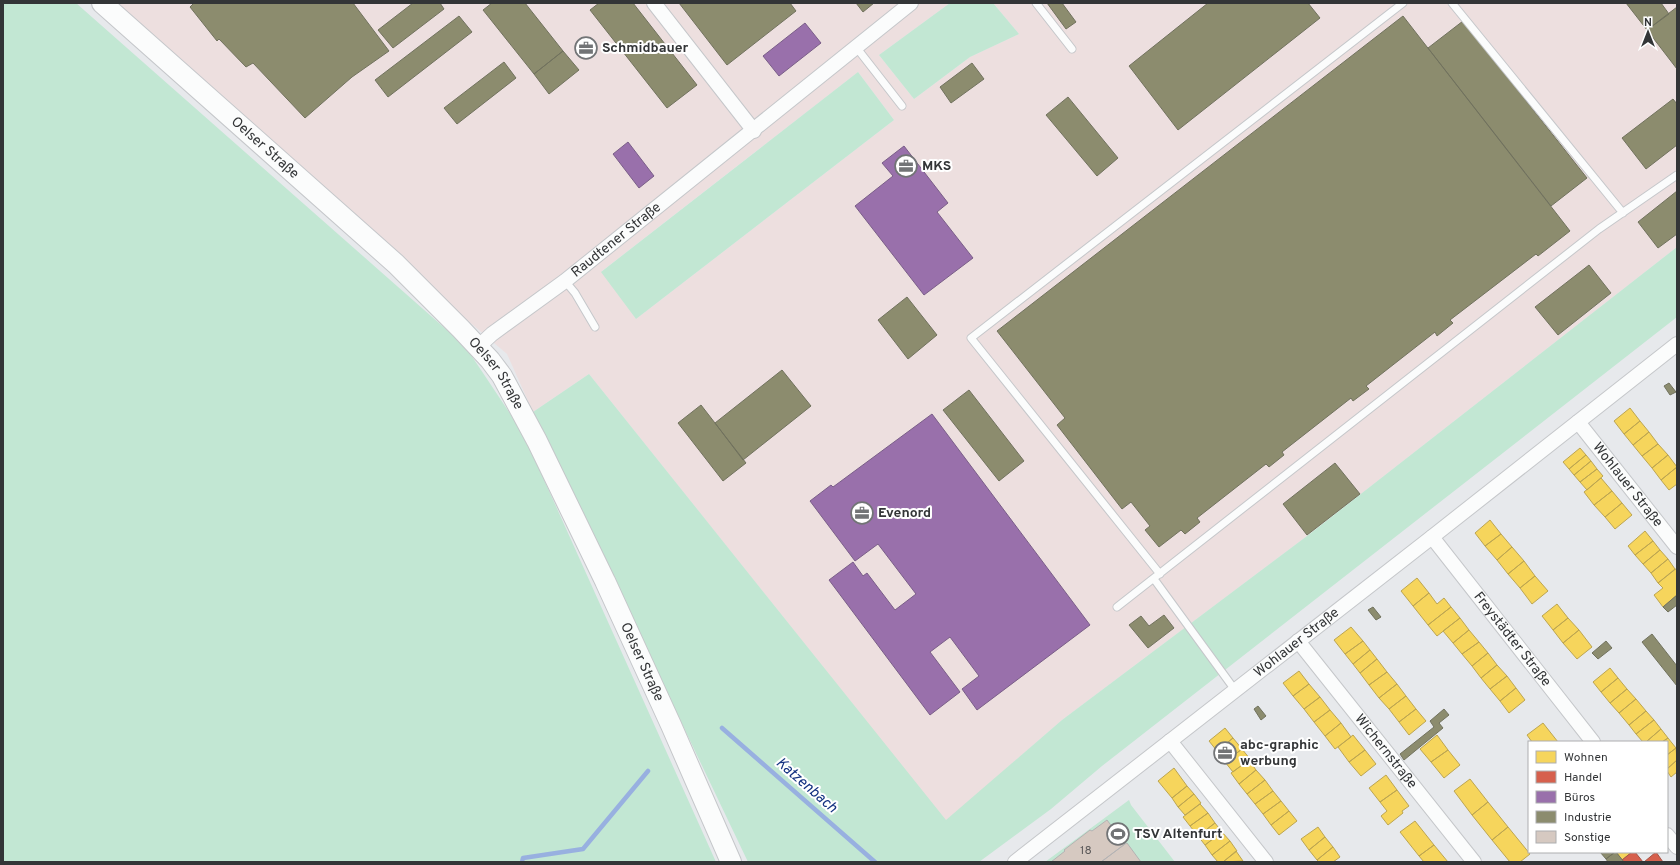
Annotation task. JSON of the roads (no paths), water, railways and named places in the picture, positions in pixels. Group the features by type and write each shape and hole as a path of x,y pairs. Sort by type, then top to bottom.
{"main road":[{"name":"Oelser Straße","path":"102,3 396,264 478,347 502,376 514,396 605,581 668,718 731,862"}],"street":[{"path":"654,3 754,130"},
{"name":"Raudtener Straße","path":"478,347 492,334 564,281 911,3"},
{"name":"Wohlauer Straße","path":"1015,862 1432,538 1677,344"},
{"name":"Wohlauer Straße","path":"1578,422 1677,547"},
{"name":"Freystädter Straße","path":"1432,538 1591,741"},
{"name":"Wichernstraße","path":"1298,641 1474,862"},
{"path":"1170,741 1266,862"},
{"path":"1668,836 1677,847"}],"lane":[{"path":"1036,3 1072,50"},
{"path":"1160,574 971,338 1403,3"},
{"path":"1452,3 1623,213"},
{"path":"856,47 902,106"},
{"path":"1117,607 1599,229 1677,175"},
{"path":"564,281 575,294 595,327"},
{"path":"1154,579 1235,690"}],"waterway":[{"name":"Katzenbach","path":"722,728 875,862"},
{"name":"Katzenbach","path":"522,862 523,858 583,849 648,771"}],"place":[{"name":"Schmidbauer","path":"586,48"},
{"name":"MKS","path":"906,166"},
{"name":"Evenord","path":"862,513"},
{"name":"abc-graphic werbung","path":"1225,753"},
{"name":"TSV Altenfurt","path":"1118,834"}]}
